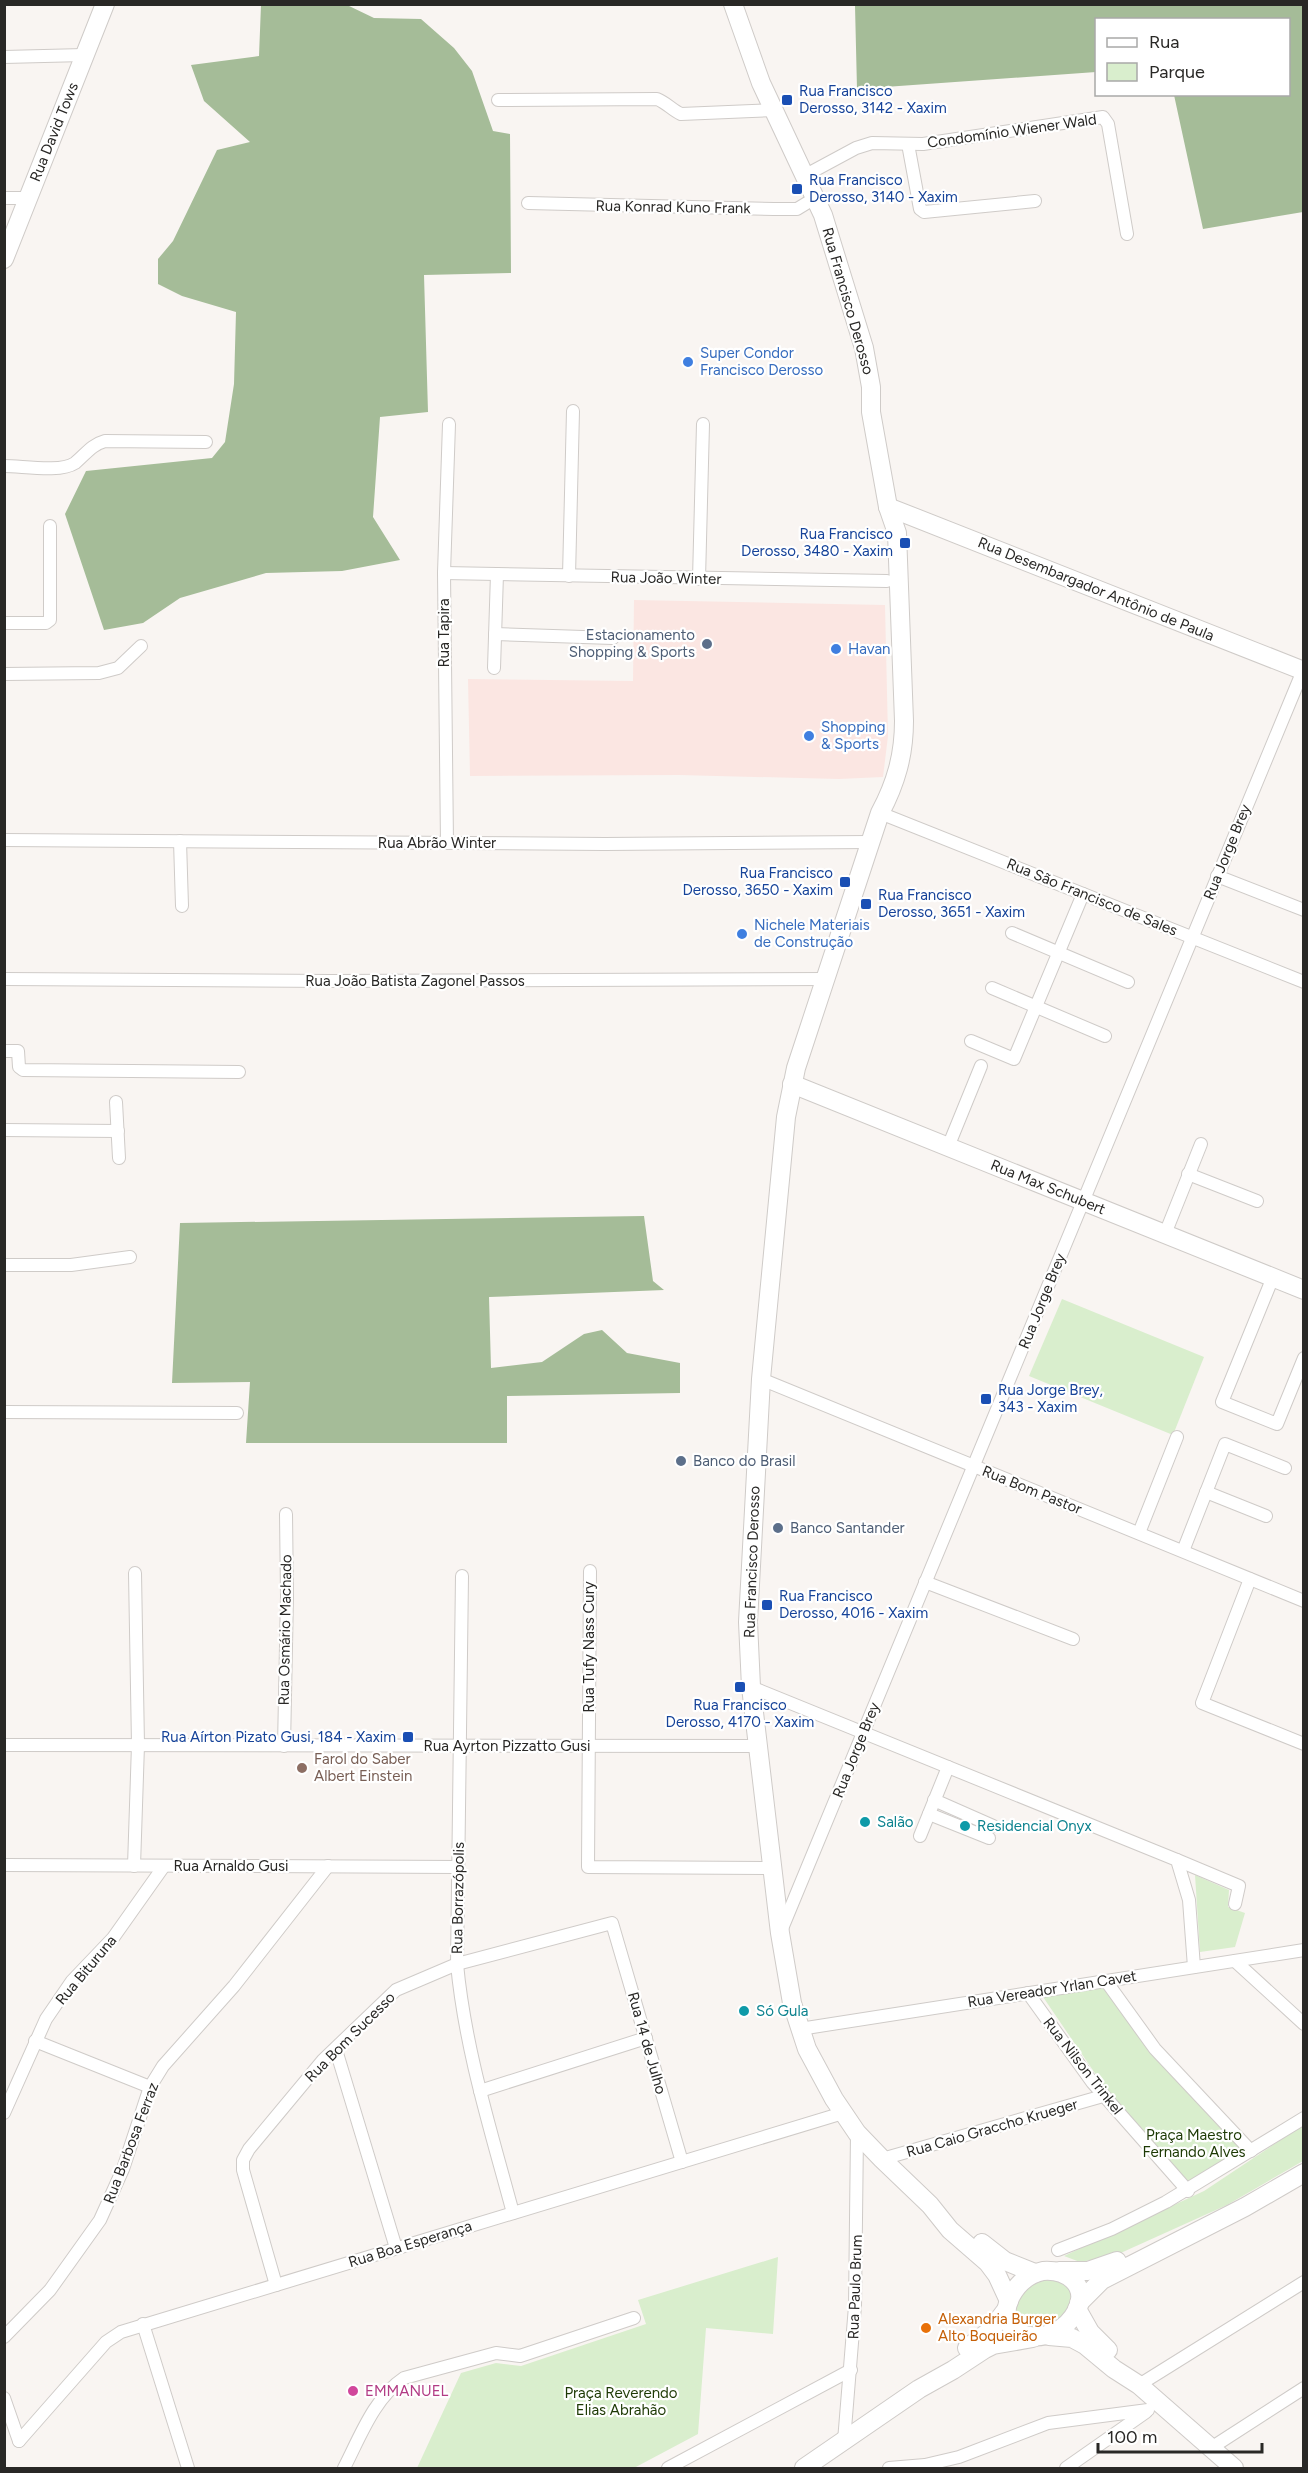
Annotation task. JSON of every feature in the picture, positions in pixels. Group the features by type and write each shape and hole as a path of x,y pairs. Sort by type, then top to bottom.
{"main road":[{"name":"Rua David Tows","path":"4,259 105,4"},
{"name":"Rua Francisco Derosso","path":"734,4 761,83 823,215 864,348 871,387 871,412 888,507 897,532 904,740 894,786 880,813 870,842 792,1084 784,1132 761,1378 748,1622 751,1688 771,1868 788,1984 800,2029 816,2068 857,2133 930,2205 950,2230 993,2268 1007,2305"},
{"name":"Rua Francisco Derosso","path":"880,813 882,788 890,758 893,729 885,531 888,507"},
{"name":"Rua Desembargador Antônio de Paula","path":"888,507 1303,670"},
{"name":"Rua Max Schubert","path":"792,1084 1304,1290"},
{"path":"804,2469 919,2389 993,2345 1041,2337 1064,2326 1078,2306 1102,2280 1304,2173"},
{"name":"Rua Francisco Derosso","path":"930,2205 958,2222 1005,2261 1035,2273"},
{"path":"919,2389 946,2362 991,2330 1014,2290 1035,2273 1098,2269 1155,2244 1200,2229"},
{"path":"1059,2271 1070,2275 1077,2283 1080,2293 1078,2306 1094,2337 1120,2361 1153,2406 1211,2448 1234,2469"},
{"path":"1007,2305 1007,2318 1011,2326 1020,2333 1078,2341 1139,2385"}],"street":[{"path":"4,57 84,55"},
{"path":"498,100 657,99 681,114 774,110"},
{"name":"Condomínio Wiener Wald","path":"804,176 856,148 869,144 923,144 1103,117 1108,124 1127,234"},
{"name":"Condomínio Wiener Wald","path":"908,144 920,209 924,212 1035,201"},
{"path":"4,198 27,198"},
{"name":"Rua Konrad Kuno Frank","path":"528,203 797,209 815,198"},
{"path":"569,576 573,411"},
{"name":"Rua Tapira","path":"447,843 444,573 449,424"},
{"path":"699,579 703,424"},
{"path":"4,466 63,468 75,463 94,444 105,441 206,442"},
{"path":"4,623 46,623 50,620 50,526"},
{"name":"Rua João Winter","path":"444,573 887,581"},
{"path":"494,668 497,574"},
{"path":"495,634 613,638"},
{"path":"4,674 99,673 118,668 141,646"},
{"name":"Rua Jorge Brey","path":"780,1934 1303,670"},
{"name":"Rua São Francisco de Sales","path":"880,813 1304,982"},
{"name":"Rua Abrão Winter","path":"4,840 447,843 870,842"},
{"path":"180,841 182,906"},
{"path":"1217,876 1304,910"},
{"path":"971,1041 1014,1059 1083,894"},
{"path":"1012,933 1128,982"},
{"name":"Rua João Batista Zagonel Passos","path":"4,979 331,981 825,979"},
{"path":"992,988 1105,1036"},
{"path":"4,1051 18,1052 19,1067 23,1070 239,1072"},
{"path":"948,1147 981,1066"},
{"path":"116,1102 119,1158"},
{"path":"4,1130 117,1131"},
{"path":"1165,1234 1201,1144"},
{"path":"1188,1174 1257,1201"},
{"path":"4,1265 71,1264 130,1257"},
{"path":"1273,1277 1222,1402 1277,1424 1304,1358"},
{"name":"Rua Bom Pastor","path":"761,1378 1304,1601"},
{"path":"4,1412 237,1413"},
{"path":"1139,1533 1177,1437"},
{"path":"1183,1551 1225,1444 1285,1468"},
{"path":"1206,1492 1266,1515"},
{"name":"Rua Osmário Machado","path":"284,1746 286,1514"},
{"name":"Rua Tufy Nass Cury","path":"590,1571 588,1867 771,1868"},
{"path":"134,1866 138,1745 135,1573"},
{"name":"Rua Borrazópolis","path":"462,1576 457,1964 464,2027 513,2213"},
{"path":"1250,1579 1202,1703 1304,1744"},
{"path":"926,1582 1073,1639"},
{"path":"751,1688 1239,1886 1235,1904"},
{"name":"Rua Ayrton Pizzatto Gusi","path":"4,1745 758,1746"},
{"path":"920,1836 948,1767"},
{"path":"929,1814 991,1832 934,1800"},
{"path":"1177,1860 1189,1900 1194,1967"},
{"name":"Rua Arnaldo Gusi","path":"4,1865 458,1867"},
{"name":"Rua Bituruna","path":"4,2113 46,2019 72,1981 113,1938 164,1866"},
{"name":"Rua Barbosa Ferraz","path":"4,2337 50,2290 100,2220 123,2169 150,2087 163,2066 234,1986 328,1866"},
{"name":"Rua Bom Sucesso","path":"276,2285 245,2180 243,2160 263,2130 323,2061 396,1990 457,1964 612,1923"},
{"name":"Rua 14 de Julho","path":"612,1923 682,2162"},
{"name":"Rua Vereador Yrlan Cavet","path":"800,2029 1304,1950"},
{"path":"1235,1961 1304,2024"},
{"path":"1106,1981 1155,2049 1251,2151"},
{"name":"Rua Nilson Trinkel","path":"1028,1993 1103,2096 1188,2191"},
{"path":"480,2091 646,2038"},
{"path":"35,2041 150,2087"},
{"path":"336,2050 396,2248"},
{"name":"Rua Caio Graccho Krueger","path":"882,2159 1103,2096"},
{"name":"Rua Boa Esperança","path":"4,2398 19,2441 106,2342 121,2332 843,2113"},
{"path":"1058,2250 1128,2222 1188,2191 1304,2118"},
{"name":"Rua Paulo Brum","path":"844,2441 851,2370 857,2248 857,2133"},
{"path":"1139,2385 1304,2282"},
{"path":"344,2469 376,2407 394,2385 404,2378 496,2353 519,2356 634,2318"},
{"path":"143,2325 188,2469"},
{"path":"668,2469 851,2370"},
{"path":"1211,2448 1304,2388"},
{"path":"889,2469 925,2465 960,2457 1048,2423 1153,2406"},
{"path":"1066,2469 1153,2406"}],"shaded area":[{"path":"634,600 885,605 888,736 883,777 839,779 679,775 470,776 468,679 633,681"}],"green space":[{"path":"858,4 1303,5 1303,212 1203,229 1174,96 1290,96 1290,18 1095,18 1095,72 857,89 855,6"},
{"path":"261,5 347,5 374,18 421,19 454,48 472,71 493,131 510,134 511,273 424,275 428,412 380,417 373,517 400,560 342,571 266,573 180,598 143,623 104,630 65,514 86,471 212,458 225,442 234,384 236,312 182,296 158,284 158,259 173,241 217,150 250,142 204,101 191,65 259,56"},
{"path":"644,1216 653,1281 664,1290 489,1297 491,1368 542,1362 584,1334 602,1330 627,1353 680,1363 680,1393 507,1396 507,1443 246,1443 250,1382 172,1383 180,1223"},
{"path":"1062,1299 1204,1357 1173,1435 1029,1376"},
{"path":"1195,1875 1229,1890 1228,1907 1245,1913 1235,1947 1200,1952"},
{"name":"Praça Maestro Fernando Alves","path":"1101,1985 1152,2053 1243,2149 1188,2184 1107,2091 1041,1994"},
{"path":"1303,2125 1303,2161 1227,2205 1114,2256 1080,2262 1064,2256 1204,2191"},
{"name":"Praça Reverendo Elias Abrahão","path":"778,2257 773,2334 706,2328 698,2434 634,2468 417,2468 461,2373 496,2363 521,2366 646,2324 638,2300"},
{"path":"1035,2278 1063,2278 1075,2298 1061,2322 1029,2332 1014,2319 1015,2301"}],"place":[{"name":"Rua Francisco Derosso, 3142 - Xaxim","path":"787,100"},
{"name":"Rua Francisco Derosso, 3140 - Xaxim","path":"797,189"},
{"name":"Super Condor Francisco Derosso","path":"688,362"},
{"name":"Rua Francisco Derosso, 3480 - Xaxim","path":"905,543"},
{"name":"Estacionamento Shopping & Sports","path":"707,644"},
{"name":"Havan","path":"836,649"},
{"name":"Shopping & Sports","path":"809,736"},
{"name":"Rua Francisco Derosso, 3650 - Xaxim","path":"845,882"},
{"name":"Rua Francisco Derosso, 3651 - Xaxim","path":"866,904"},
{"name":"Nichele Materiais de Construção","path":"742,934"},
{"name":"Rua Jorge Brey, 343 - Xaxim","path":"986,1399"},
{"name":"Banco do Brasil","path":"681,1461"},
{"name":"Banco Santander","path":"778,1528"},
{"name":"Rua Francisco Derosso, 4016 - Xaxim","path":"767,1605"},
{"name":"Rua Francisco Derosso, 4170 - Xaxim","path":"740,1687"},
{"name":"Rua Aírton Pizato Gusi, 184 - Xaxim","path":"408,1737"},
{"name":"Farol do Saber Albert Einstein","path":"302,1768"},
{"name":"Salão","path":"865,1822"},
{"name":"Residencial Onyx","path":"965,1826"},
{"name":"Só Gula","path":"744,2011"},
{"name":"Alexandria Burger Alto Boqueirão","path":"926,2328"},
{"name":"EMMANUEL","path":"353,2391"}]}
